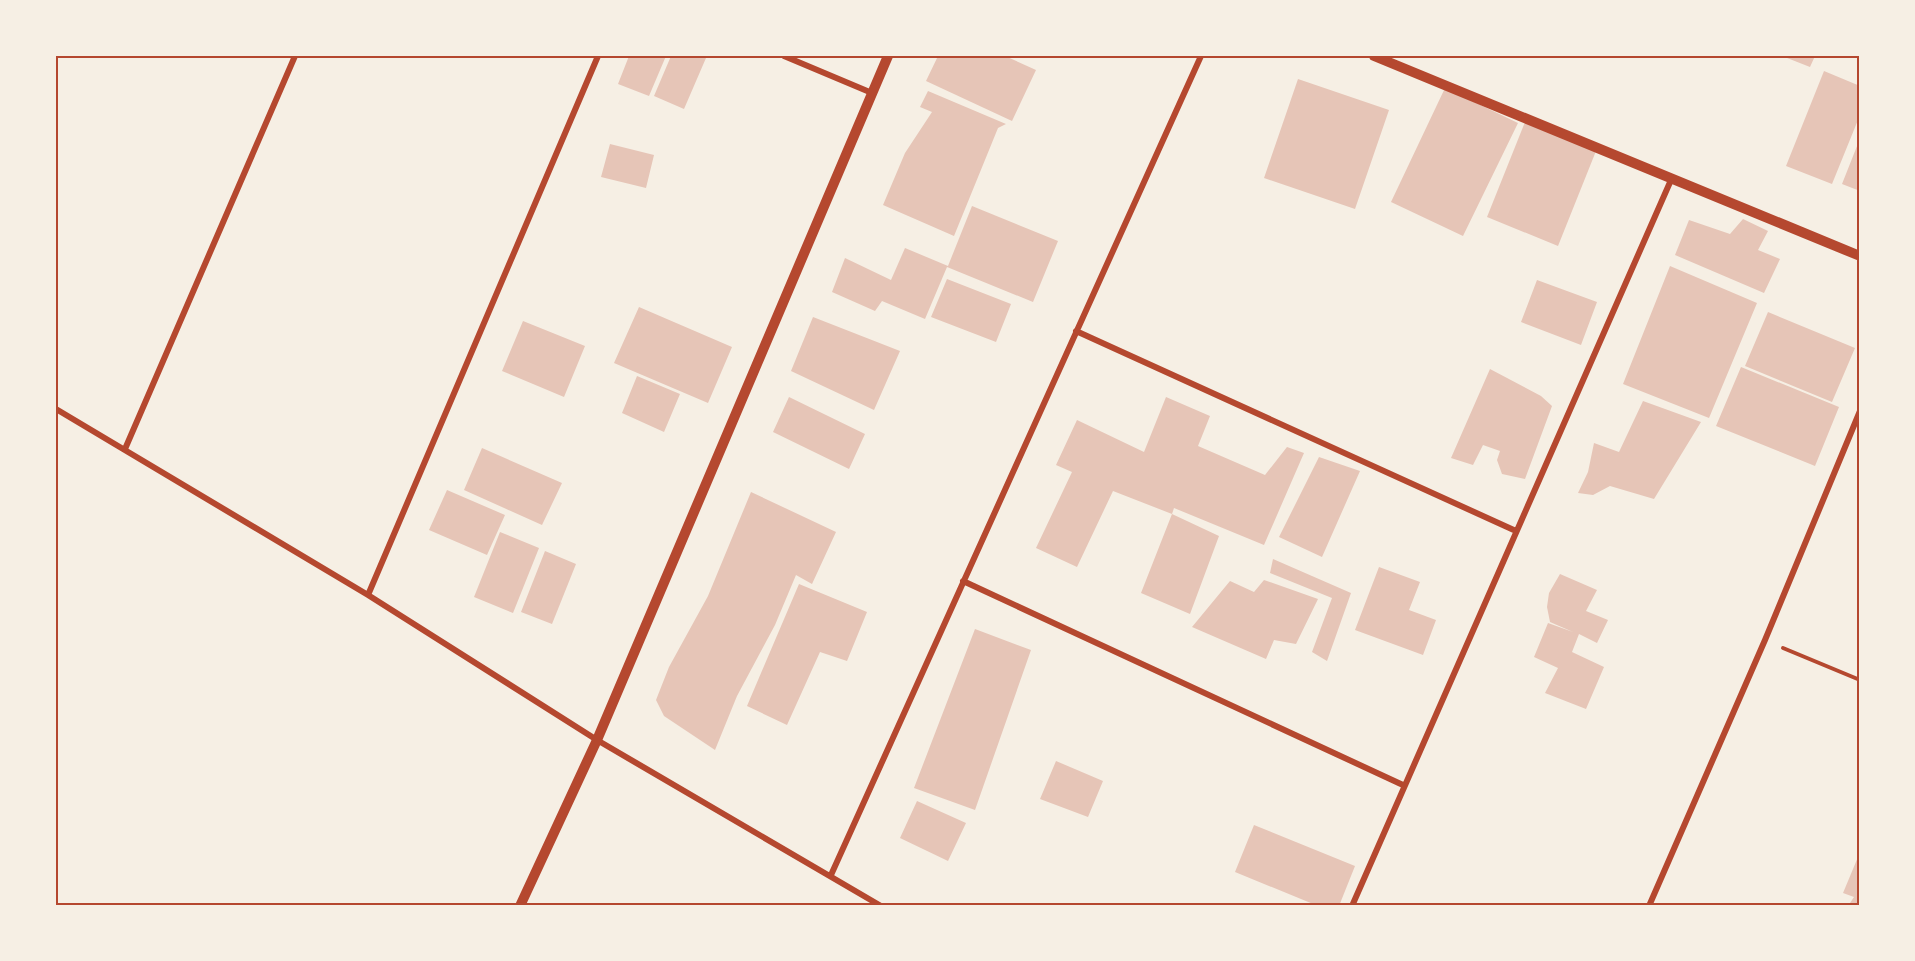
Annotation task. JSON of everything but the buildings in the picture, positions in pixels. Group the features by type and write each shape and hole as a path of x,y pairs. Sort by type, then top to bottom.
{"street":[{"path":"125,449 296,56"},
{"path":"368,595 597,56"},
{"path":"784,56 872,93"},
{"path":"519,906 597,741 888,56"},
{"path":"831,875 1201,56"},
{"path":"1374,56 1860,256"},
{"path":"1352,906 1403,785 1671,180"},
{"path":"1076,331 1516,531"},
{"path":"56,409 368,595 597,741 881,906"},
{"path":"1649,906 1765,640 1859,415"},
{"path":"963,581 1403,785"}],"path":[{"path":"1765,640 1860,680"}]}
